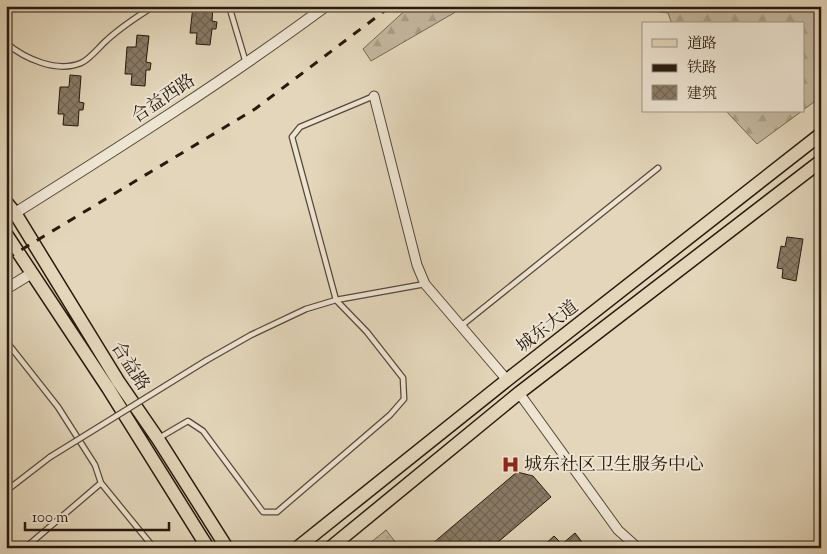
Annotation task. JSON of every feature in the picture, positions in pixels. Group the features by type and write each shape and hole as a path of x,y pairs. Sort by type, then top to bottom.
{"main road":[{"name":"城东大道","path":"297,548 507,380 821,134"},
{"name":"城东大道","path":"330,548 519,393 821,161"},
{"name":"合益路","path":"6,202 15,213 118,381 158,439 228,548"},
{"name":"合益路","path":"6,234 108,388 208,548"}],"street":[{"name":"合益西路","path":"15,213 246,63 326,6"},
{"path":"374,96 418,265 425,284 507,380"},
{"path":"6,289 32,274"},
{"path":"519,393 618,530 638,548"}],"lane":[{"path":"6,43 13,49 42,64 64,66 82,63 108,38 154,6"},
{"path":"230,6 246,63"},
{"path":"158,439 188,421 203,431 264,512 277,512 390,415 404,399 403,378 367,332 336,300 292,138 300,127 374,96"},
{"path":"461,326 658,168"},
{"path":"6,491 50,457 251,335 306,309 336,300 425,284"},
{"path":"6,341 58,407 95,465 102,483 154,548"},
{"path":"24,548 102,483"}],"green space":[{"path":"410,6 461,6 459,10 371,61 363,49"},
{"path":"622,6 821,6 821,97 804,109 804,22 671,22 668,13"},
{"path":"727,112 801,112 757,144"},
{"path":"386,530 400,548 364,548"}],"building":[{"path":"193,6 213,6 212,21 217,22 216,29 212,29 210,45 196,44 197,33 190,33"},
{"path":"137,35 149,36 146,62 151,63 150,70 146,70 145,86 131,85 132,74 125,74 127,47 136,47"},
{"path":"70,75 81,76 79,102 84,103 83,110 79,110 78,126 63,125 64,114 58,114 60,87 69,87"},
{"path":"787,237 803,239 796,281 782,278 783,269 777,268 781,246 785,247"},
{"path":"517,472 533,476 551,497 491,548 438,548 433,543"},
{"path":"575,533 582,542 576,548 541,548 554,536 562,544"}],"railway":[{"path":"6,259 255,109 391,6"}],"place":[{"name":"城东社区卫生服务中心","path":"510,464"}]}
